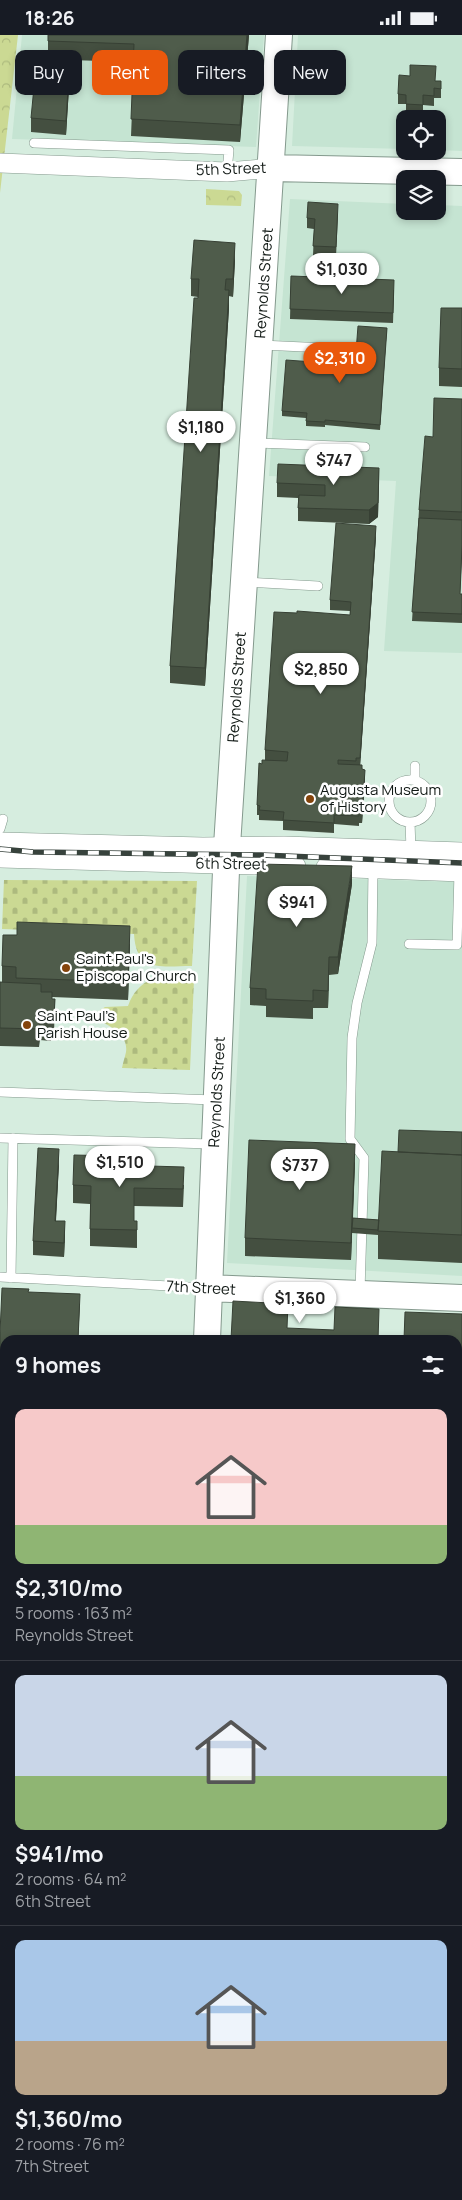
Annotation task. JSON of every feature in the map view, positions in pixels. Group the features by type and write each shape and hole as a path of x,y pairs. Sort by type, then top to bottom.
{"main road":[{"name":"Reynolds Street","path":"207,1335 227,856 279,35"},
{"name":"5th Street","path":"272,167 462,171"},
{"name":"7th Street","path":"208,1288 462,1298"}],"street":[{"name":"5th Street","path":"0,163 227,172 272,167"},
{"name":"6th Street","path":"0,842 227,856 251,864 461,872"},
{"name":"6th Street","path":"0,858 227,856 284,845 462,852"}],"lane":[{"path":"34,143 229,151 227,172"},
{"path":"260,345 346,349"},
{"path":"253,443 364,447"},
{"path":"244,582 318,586"},
{"path":"414,766 414,780"},
{"path":"414,780 424,785 428,790 431,805 424,817 410,823 398,819 393,814 389,802 392,789 397,784 403,781 414,780"},
{"path":"0,829 2,819"},
{"path":"410,823 411,850"},
{"path":"360,1294 364,1158 350,1139 352,1038 357,1003 372,943 373,869"},
{"path":"409,944 457,945 461,872"},
{"path":"0,1092 216,1101"},
{"path":"0,1138 214,1144"},
{"path":"12,1278 13,1138"},
{"name":"7th Street","path":"0,1277 208,1288"}],"shaded area":[{"path":"22,35 264,35 263,50 178,50 178,95 260,95 256,147 12,139 16,95 82,95 82,50 21,50"},
{"path":"298,35 462,35 462,151 446,150 446,110 396,110 396,149 292,146 295,95 346,95 346,50 297,50"},
{"path":"290,199 396,204 396,220 446,220 446,205 462,206 462,653 384,651 396,481 269,476"},
{"path":"247,876 462,882 462,1276 227,1263"}],"green space":[{"path":"0,35 18,35 15,50 0,193"},
{"path":"206,189 239,191 242,195 241,206 206,205"},
{"path":"4,880 197,881 192,966 152,965 140,955 136,947 134,934 2,929"},
{"path":"153,978 194,980 190,1070 122,1068 126,1052 124,1039 114,1029 90,1017 105,1007 128,1006 138,989"}],"building":[{"path":"48,35 247,35 246,50 178,50 178,95 242,95 240,125 131,119 132,95 168,95 168,50 134,50 134,44 48,41"},
{"path":"410,65 436,66 435,81 441,81 441,89 434,88 434,96 423,95 423,105 406,104 406,95 398,94 399,75 410,76"},
{"path":"33,95 68,95 66,121 31,118"},
{"path":"308,202 338,204 336,247 313,246 315,219 307,218"},
{"path":"194,240 235,243 233,279 226,279 225,290 229,290 205,668 170,666 194,298 198,298 199,279 191,279"},
{"path":"291,276 394,280 393,313 290,309"},
{"path":"441,308 462,308 462,369 439,368"},
{"path":"358,326 387,328 380,425 325,420 325,422 306,421 307,413 282,411 286,360 355,365"},
{"path":"434,398 462,399 462,512 419,510 425,436 433,437"},
{"path":"278,464 379,468 378,503 369,510 298,508 299,495 325,496 325,485 277,483"},
{"path":"419,518 462,520 460,594 462,594 462,614 412,612"},
{"path":"336,523 376,526 360,758 356,758 356,761 338,760 338,764 362,765 362,769 365,770 362,813 359,813 359,816 334,815 334,823 283,820 284,812 259,810 260,806 257,805 259,763 262,764 262,760 287,761 288,752 265,750 274,612 297,613 297,611 350,615 351,602 330,600"},
{"path":"258,864 352,866 338,957 329,957 328,991 313,990 313,1001 266,999 266,989 250,988"},
{"name":"Saint Paul's Episcopal Church","path":"17,922 130,926 128,982 16,978 16,967 2,966 3,935 17,935"},
{"path":"0,982 41,984 41,992 52,992 52,999 55,999 54,1017 51,1017 51,1023 40,1023 39,1029 0,1028"},
{"path":"399,1130 462,1132 462,1155 398,1152"},
{"path":"249,1140 355,1144 351,1243 245,1238"},
{"path":"38,1148 59,1149 55,1221 65,1221 64,1243 33,1241"},
{"path":"382,1151 462,1155 462,1235 378,1231"},
{"path":"74,1155 115,1156 115,1165 184,1167 183,1189 134,1188 134,1221 137,1221 137,1230 90,1229 91,1186 73,1185"},
{"path":"353,1218 379,1220 378,1230 352,1228"},
{"path":"2,1288 29,1289 28,1292 80,1294 78,1335 0,1335"},
{"path":"233,1301 288,1304 287,1328 334,1330 335,1307 379,1309 378,1335 231,1335"},
{"path":"405,1312 462,1314 462,1335 404,1335"}],"railway":[{"path":"0,849 33,852 261,855 462,863"}],"place":[{"name":"Augusta Museum of History","path":"310,799"},
{"name":"Saint Paul's Episcopal Church","path":"66,968"},
{"name":"Saint Paul’s Parish House","path":"27,1025"}]}
